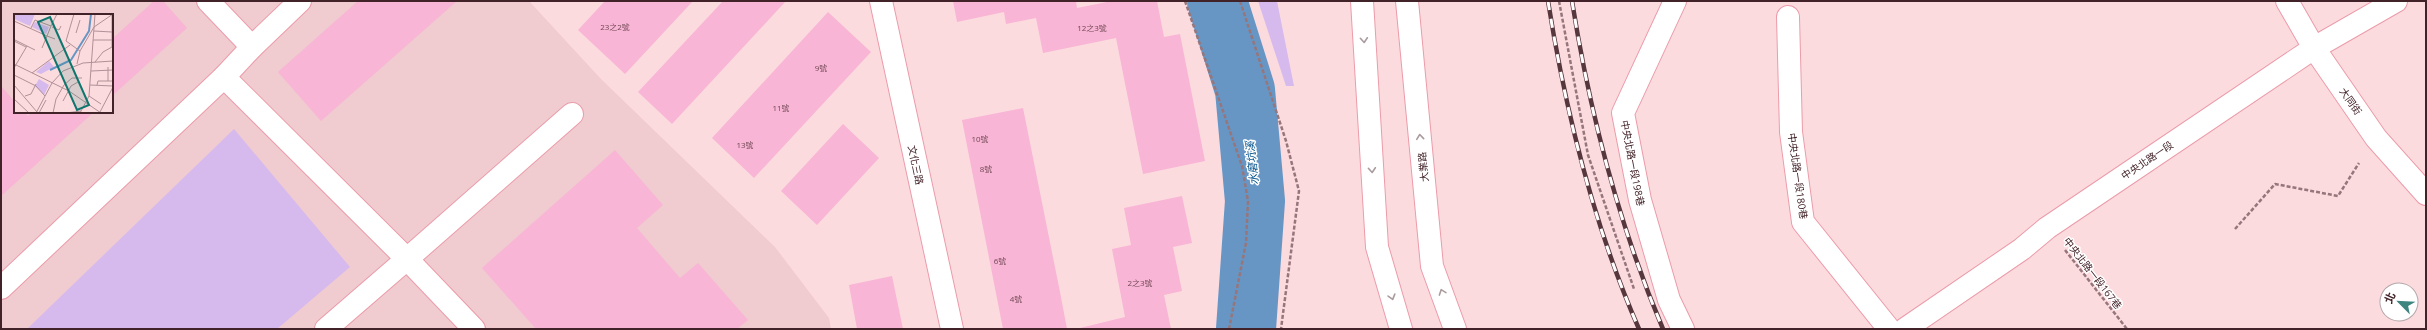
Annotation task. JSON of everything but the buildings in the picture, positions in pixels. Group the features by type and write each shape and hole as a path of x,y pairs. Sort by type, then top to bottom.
{"street":[{"path":"208,1 252,47"},
{"path":"1,288 224,77 252,47 300,1"},
{"name":"文化三路","path":"881,1 952,329"},
{"path":"1362,1 1377,247 1401,329"},
{"name":"大業路","path":"1407,1 1432,266 1455,329"},
{"name":"中央北路一段198巷","path":"1675,1 1623,113 1640,200 1669,300 1683,329"},
{"name":"大同街","path":"2287,1 2314,48 2376,138 2426,194"},
{"name":"中央北路一段","path":"1905,329 2022,249 2047,228 2314,48 2396,1"},
{"name":"中央北路一段180巷","path":"1788,17 1791,132 1804,222 1889,329"},
{"path":"224,77 407,259 474,329"},
{"path":"326,329 572,114"}],"path":[{"path":"1185,1 1242,166 1248,201 1246,243 1229,329"},
{"path":"1240,1 1286,142 1299,191 1281,329"},
{"path":"1559,1 1588,155 1635,292"},
{"path":"2235,229 2275,184 2338,196 2376,138"},
{"name":"中央北路一段167巷","path":"2047,228 2127,329"}],"shaded area":[{"path":"1,1 529,1 601,79 775,247 829,318 831,329 1,329"},
{"path":"1258,1 1277,1 1294,86 1286,86"},
{"path":"234,129 350,267 277,329 27,329"}],"waterway":[{"name":"水磨坑溪","path":"1217,1 1245,90 1255,201 1246,329"}],"railway":[{"path":"1548,1 1563,85 1583,168 1608,249 1639,329"},
{"path":"1572,1 1587,85 1607,168 1632,249 1663,329"}]}
